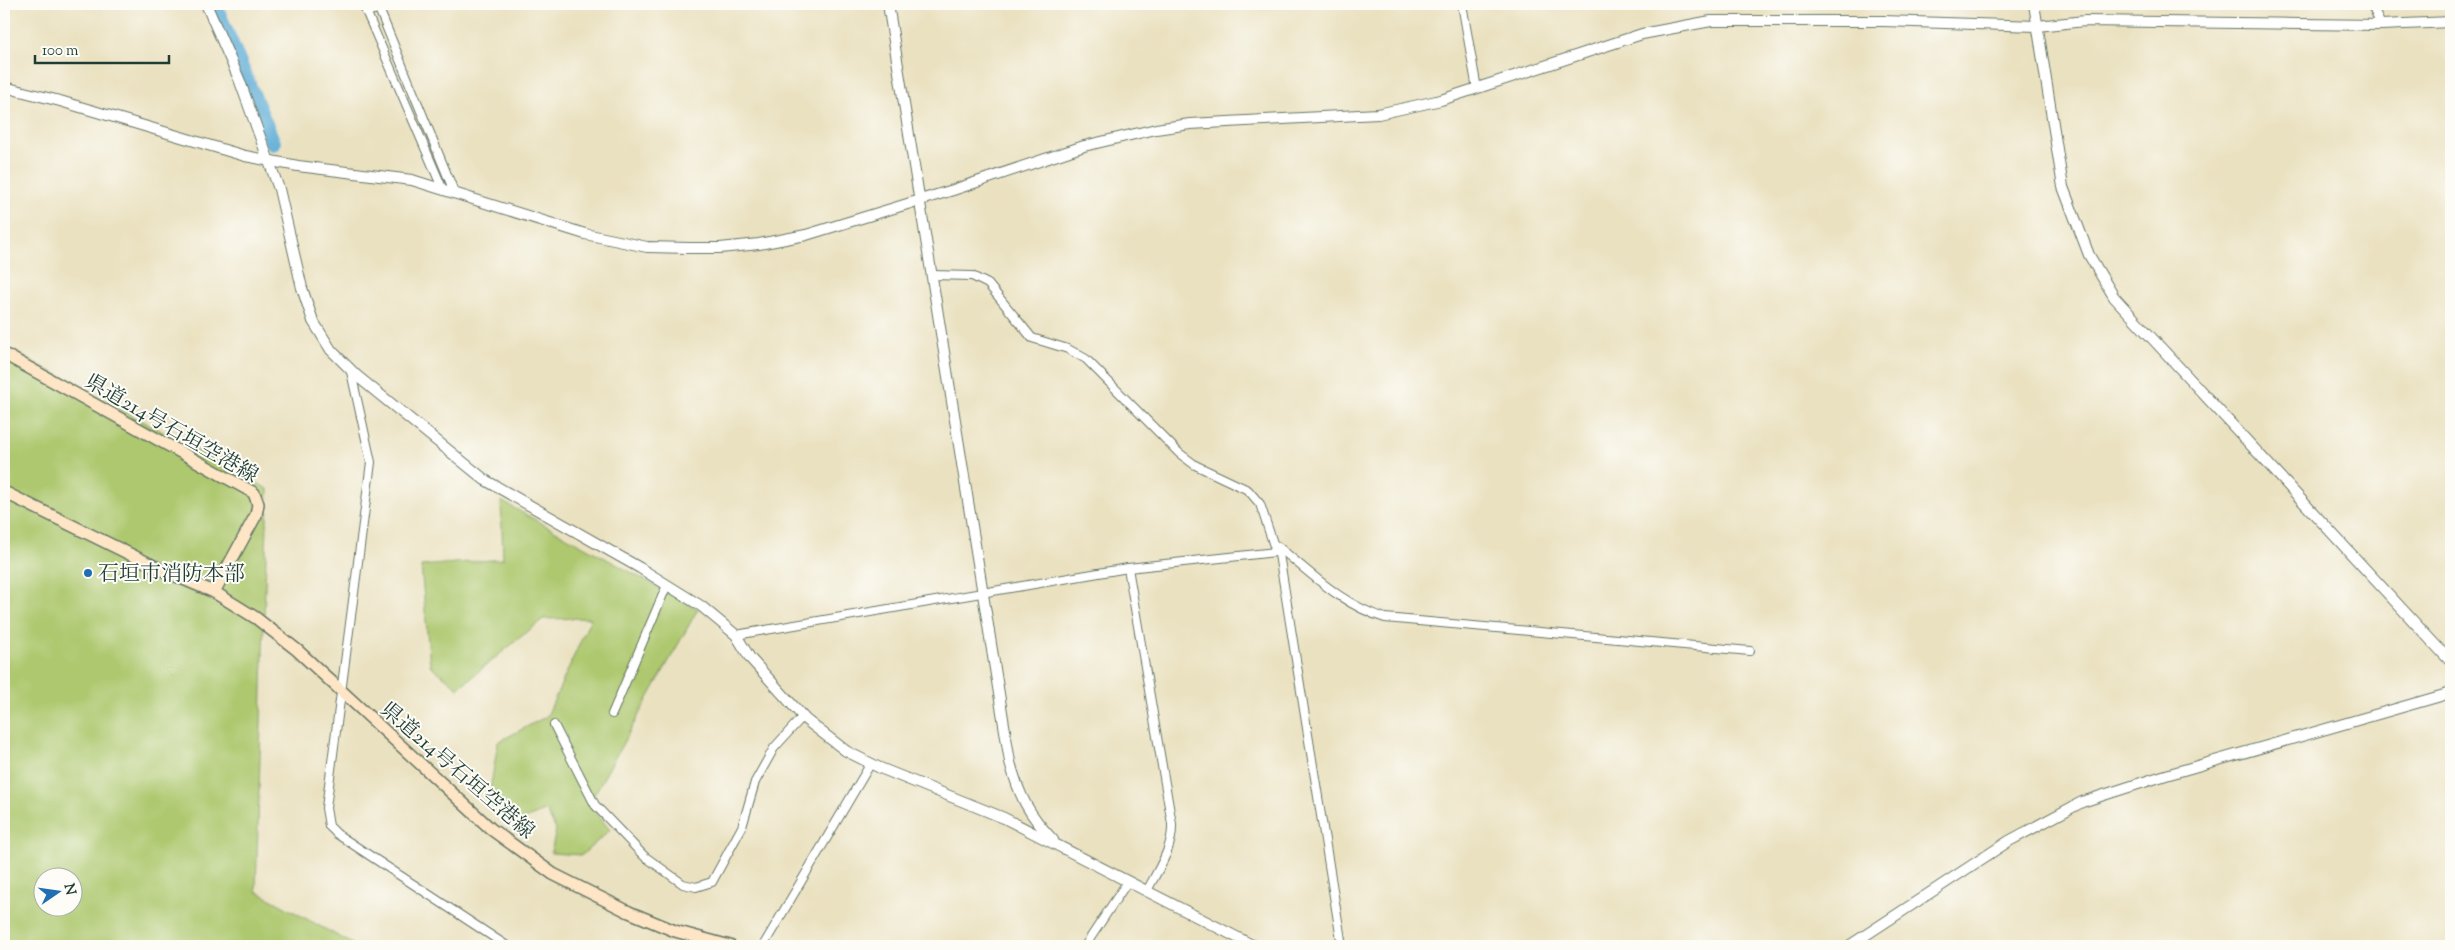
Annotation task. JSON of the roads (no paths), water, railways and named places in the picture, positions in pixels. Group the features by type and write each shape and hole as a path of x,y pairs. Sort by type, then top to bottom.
{"main road":[{"name":"県道214号石垣空港線","path":"4,354 254,493 258,504 256,515 214,592"},
{"name":"県道214号石垣空港線","path":"4,492 97,536 162,570 214,592 256,618 297,650 491,829 553,874 629,912 675,930 730,946"}],"street":[{"path":"206,4 239,79 279,189 302,288 313,321 332,350 350,369 485,480 701,606 736,635 750,658 806,720 846,751 1004,818 1253,946"},
{"path":"397,4 365,8 443,190"},
{"path":"888,4 1010,762 1016,785 1033,819 1059,846"},
{"path":"1462,4 1478,89"},
{"path":"2034,4 2063,188 2088,254 2114,297 2451,662"},
{"path":"2371,4 2381,25"},
{"path":"378,6 455,194"},
{"path":"4,86 60,100 245,156 412,180 585,234 648,247 720,248 759,244 806,235 921,200 1084,146 1124,135 1190,124 1378,114 1441,100 1478,89 1642,34 1711,21 1883,21 2037,26 2085,21 2381,25 2451,22"},
{"path":"932,275 972,276 988,284 1024,331 1032,338 1068,350 1086,359 1179,453 1194,465 1248,490 1260,504 1277,549 1342,946"},
{"path":"350,369 371,462 326,808 329,826 379,863 507,946"},
{"path":"736,635 1128,568 1277,549 1344,600 1366,612 1385,618 1750,651"},
{"path":"1128,568 1173,838 1147,891"},
{"path":"612,714 667,585"},
{"path":"1849,946 2009,840 2082,802 2451,692"},
{"path":"554,725 594,805 644,856 683,884 696,887 712,882 742,828 760,773 774,748 803,716"},
{"path":"763,946 871,763"},
{"path":"1085,946 1128,881"}],"waterway":[{"path":"214,4 273,143"}],"place":[{"name":"石垣市消防本部","path":"88,573"}]}
